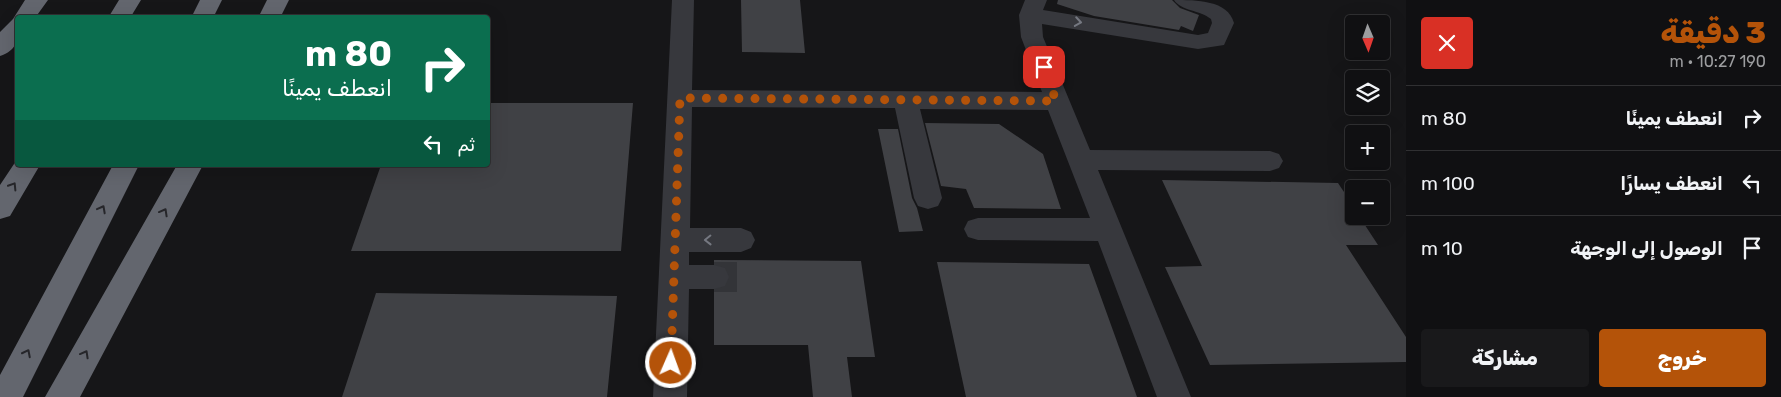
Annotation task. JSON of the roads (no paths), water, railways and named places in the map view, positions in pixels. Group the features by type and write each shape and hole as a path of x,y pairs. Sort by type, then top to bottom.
{"highway":[{"path":"25,15 37,0"},
{"path":"121,15 130,0"},
{"path":"204,15 212,0"},
{"path":"270,15 278,0"},
{"path":"0,48 15,29"},
{"path":"0,208 26,167"},
{"path":"6,397 125,167"},
{"path":"62,397 189,167"}],"street":[{"path":"670,397 683,0"},
{"path":"1174,397 1032,38 1033,7 1198,42 1216,40 1223,25 1221,18 1212,9 1185,0"},
{"path":"680,98 1056,101"},
{"path":"905,99 928,198"},
{"path":"1081,160 1270,161"},
{"path":"975,223 1106,224"},
{"path":"675,240 741,240"},
{"path":"674,276 714,277"}],"tunnel":[{"path":"714,277 737,277"}]}
